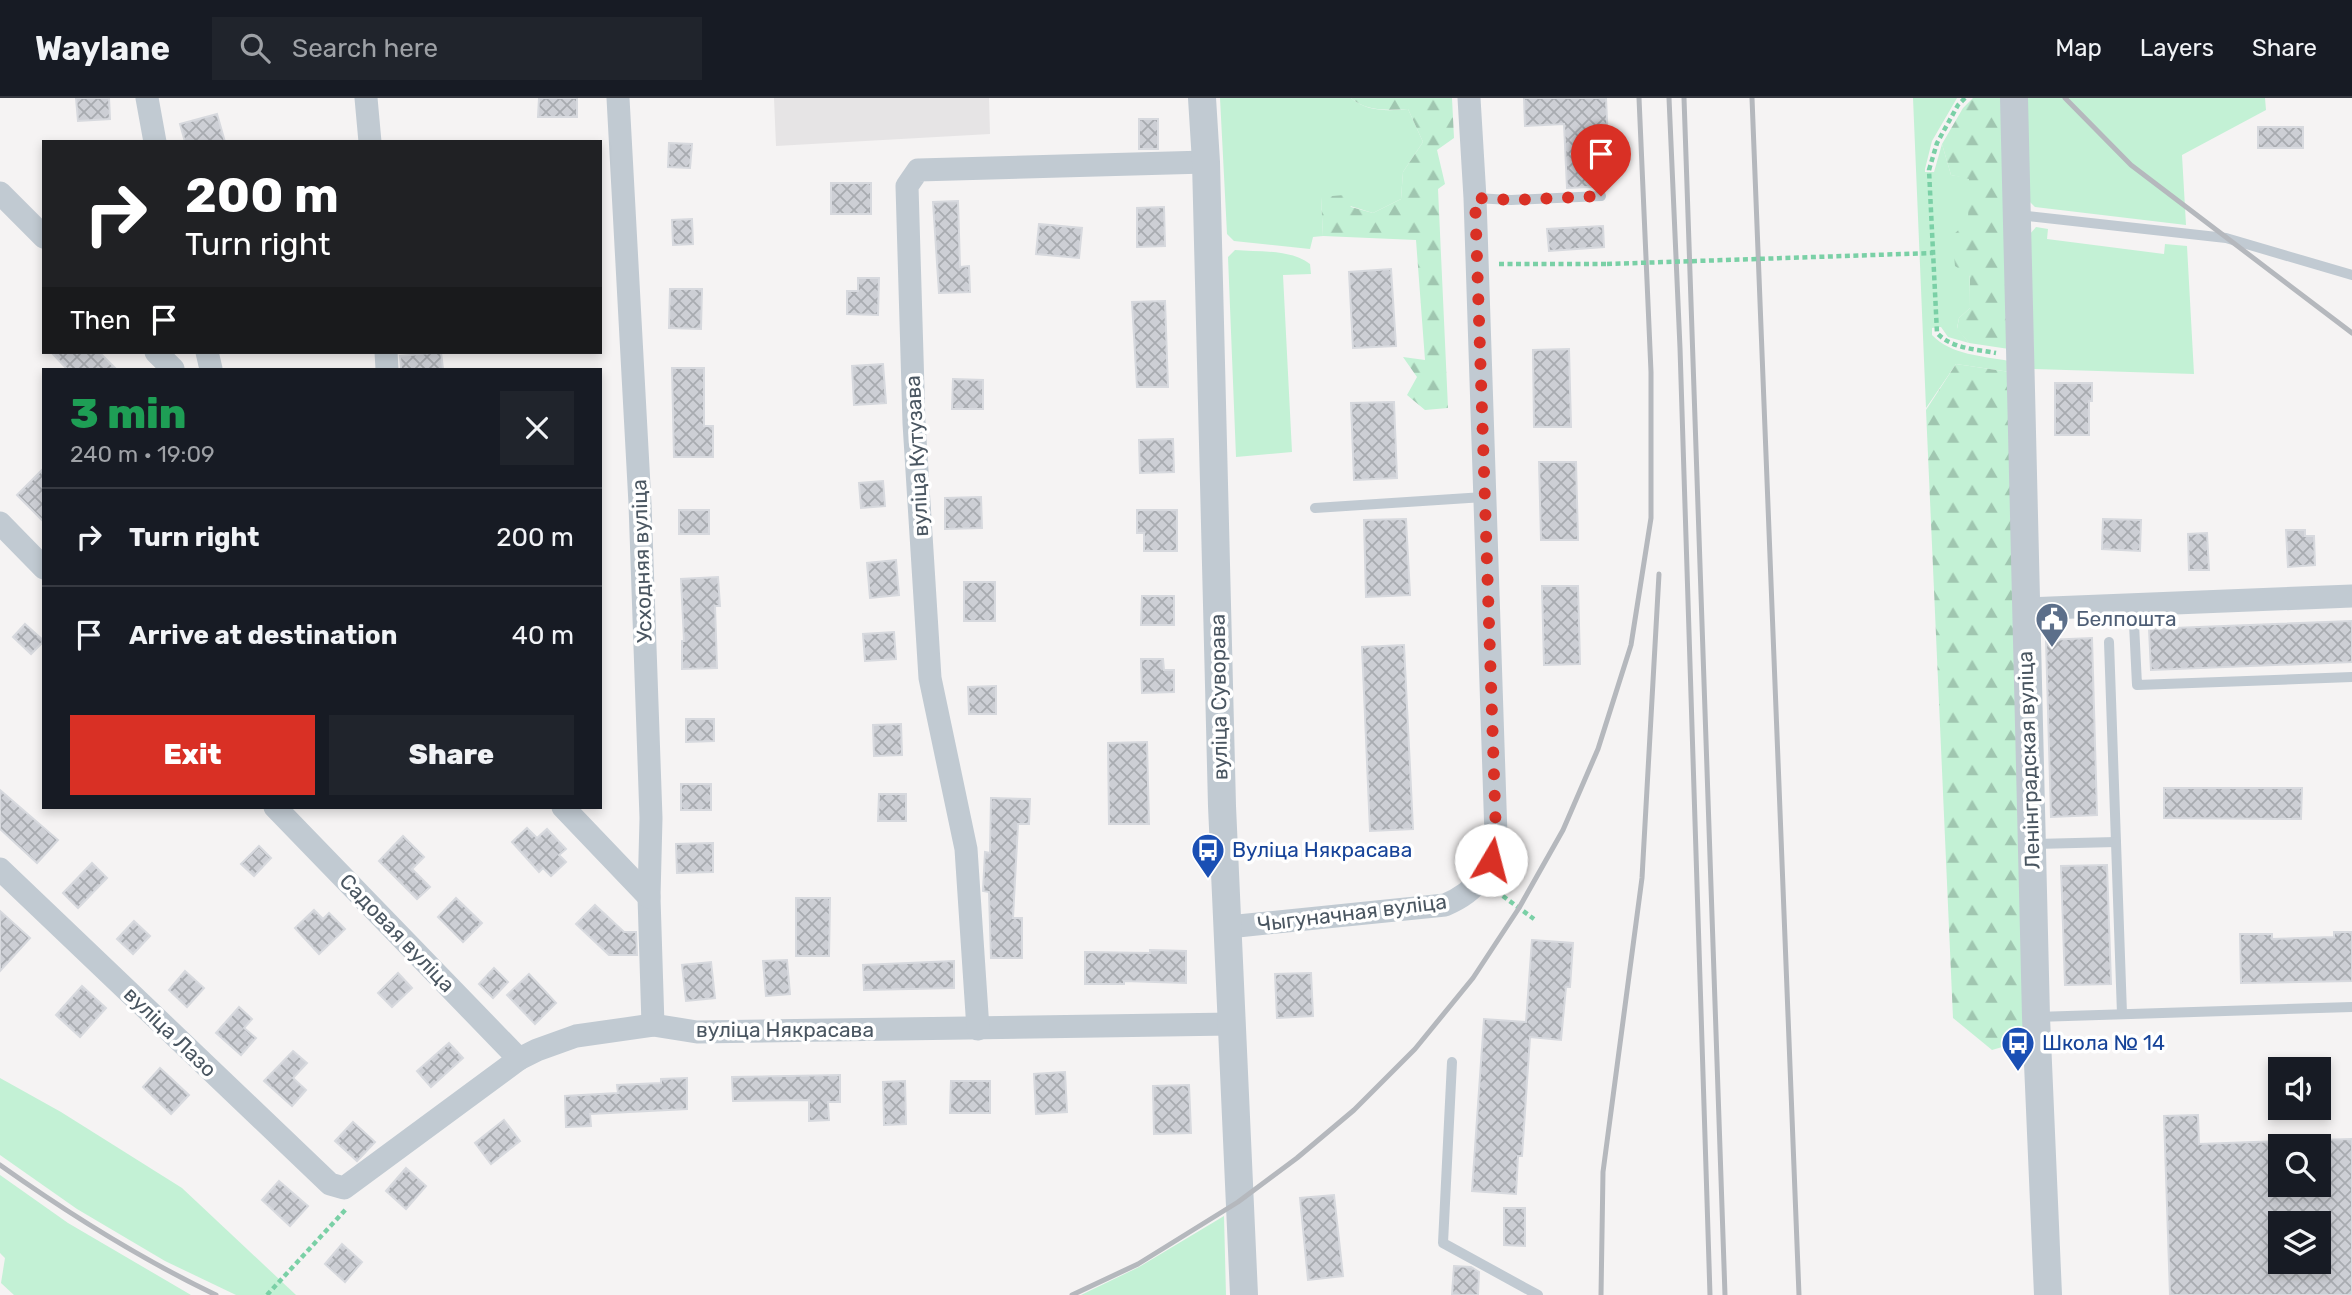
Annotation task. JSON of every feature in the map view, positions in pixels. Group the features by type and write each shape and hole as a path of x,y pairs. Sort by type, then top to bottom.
{"street":[{"path":"147,98 155,140"},
{"path":"366,98 370,140"},
{"name":"Усходняя вуліца","path":"618,98 640,504 651,818 649,897 653,1025"},
{"name":"вуліца Суворава","path":"1202,98 1206,162 1222,806 1244,1295"},
{"path":"1469,98 1475,198 1496,836 1491,860 1481,881"},
{"name":"Ленінградская вуліца","path":"2014,98 2036,1017 2048,1295"},
{"name":"вуліца Кутузава","path":"978,1029 966,849 930,678 914,423 906,186 918,170 1206,162"},
{"path":"0,193 42,235"},
{"path":"158,354 172,368"},
{"path":"0,523 42,566"},
{"path":"2025,609 2352,596"},
{"name":"Садовая вуліца","path":"277,809 519,1059"},
{"path":"565,809 649,897"},
{"name":"вуліца Лазо","path":"0,869 330,1184 344,1188"},
{"name":"Чыгуначная вуліца","path":"1228,927 1445,905 1465,897 1481,881"},
{"name":"вуліца Някрасава","path":"344,1188 519,1059 576,1036 653,1025 697,1032 1232,1024"}],"lane":[{"path":"1475,198 1511,200 1601,196"},
{"path":"2016,215 2226,238 2352,275"},
{"path":"1315,508 1483,497"},
{"path":"2133,603 2137,685 2352,677"},
{"path":"2109,642 2122,1014"},
{"path":"2032,845 2116,842"},
{"path":"2036,1017 2352,1007"},
{"path":"1451,1062 1443,1243 1538,1295"}],"path":[{"path":"1965,98 1958,105 1937,143 1929,170 1937,333 1944,341 1955,345 2021,357"},
{"path":"1477,264 1553,265 1933,253"},
{"path":"1481,881 1534,919"},
{"path":"267,1295 347,1210 344,1188"}],"shaded area":[{"path":"774,98 989,98 990,134 776,146"}],"green space":[{"path":"1220,98 1351,98 1371,108 1408,109 1423,142 1403,172 1401,199 1373,213 1321,197 1323,236 1313,237 1310,249 1234,241 1227,234"},
{"path":"1351,98 1452,98 1454,138 1437,150 1445,184 1438,189 1448,408 1425,410 1407,395 1417,377 1403,357 1425,360 1416,240 1323,236 1321,197 1344,195 1351,207 1373,213 1401,199 1403,172 1423,142 1408,109 1371,108"},
{"path":"1913,98 1957,98 1932,141 1925,172 1934,172 1942,144 1951,175 1969,178 1970,308 1959,318 1957,328 1969,343 1948,337 1941,327 1932,328 1932,335 1958,351 2009,361 2010,372 1956,364 1926,408"},
{"path":"1973,98 2002,98 2009,349 1969,343 1957,329 1959,318 1970,308 1970,276 1955,266 1952,236 1968,221 1969,179 1951,175 1942,144 1963,108"},
{"path":"2023,98 2265,98 2266,110 2182,155 2186,225 2035,207 2028,200"},
{"path":"2036,227 2048,229 2047,239 2164,254 2165,244 2187,246 2194,374 2034,369 2030,234"},
{"path":"1235,250 1284,254 1310,264 1311,274 1283,275 1292,452 1236,457 1228,257"},
{"path":"1956,364 2010,372 2026,1040 1992,1050 1953,1018 1926,410"},
{"path":"0,1078 61,1112 182,1188 296,1295 236,1295 165,1261 77,1209 0,1155"},
{"path":"0,1175 68,1223 191,1295 14,1295 1,1283 5,1258 0,1253"},
{"path":"1224,1216 1226,1295 1081,1295 1139,1267"}],"building":[{"path":"76,98 109,98 110,119 78,121"},
{"path":"539,98 577,98 577,117 538,117"},
{"path":"1524,98 1606,98 1610,186 1567,188 1564,124 1525,126"},
{"path":"217,114 224,140 184,140 180,124"},
{"path":"1139,119 1158,119 1158,149 1139,149"},
{"path":"2258,127 2303,127 2303,148 2258,148"},
{"path":"669,143 692,144 690,168 668,167"},
{"path":"831,183 871,183 871,214 831,214"},
{"path":"958,201 960,267 969,266 970,292 939,293 933,202"},
{"path":"1164,207 1165,246 1137,247 1137,208"},
{"path":"692,219 693,244 673,245 672,220"},
{"path":"1039,224 1082,228 1079,258 1036,254"},
{"path":"1603,226 1604,247 1549,251 1547,229"},
{"path":"1391,269 1396,346 1353,348 1349,272"},
{"path":"858,278 879,278 878,315 847,314 847,291 858,291"},
{"path":"670,289 702,289 701,329 669,328"},
{"path":"1165,301 1168,387 1137,387 1132,302"},
{"path":"1569,349 1571,427 1534,427 1533,350"},
{"path":"53,354 101,354 115,368 66,368"},
{"path":"441,354 443,368 401,368 400,356"},
{"path":"883,364 886,403 854,405 852,366"},
{"path":"672,368 704,368 704,426 713,426 713,457 674,457"},
{"path":"953,379 983,380 983,409 952,409"},
{"path":"2055,383 2092,383 2089,435 2055,435"},
{"path":"1394,402 1397,478 1354,480 1351,403"},
{"path":"1173,439 1174,472 1140,473 1139,440"},
{"path":"1539,462 1576,462 1578,540 1541,540"},
{"path":"42,470 42,520 17,495"},
{"path":"883,481 885,506 861,508 859,483"},
{"path":"981,497 982,528 945,529 945,498"},
{"path":"679,510 709,510 709,534 679,534"},
{"path":"1137,510 1177,510 1177,551 1144,551 1144,533 1137,533"},
{"path":"1406,519 1410,595 1366,597 1364,520"},
{"path":"2103,519 2141,520 2140,551 2102,549"},
{"path":"2286,530 2305,530 2305,536 2314,536 2315,565 2288,567"},
{"path":"2207,533 2209,570 2189,570 2188,534"},
{"path":"896,560 899,595 870,598 867,563"},
{"path":"718,577 720,606 715,606 717,668 682,669 684,641 681,579"},
{"path":"964,582 995,582 995,621 964,621"},
{"path":"1542,586 1578,586 1580,664 1544,665"},
{"path":"1142,596 1174,596 1174,625 1141,625"},
{"path":"2352,621 2352,662 2151,670 2149,629"},
{"path":"25,624 42,639 42,643 31,654 13,637"},
{"path":"894,632 896,659 865,661 863,634"},
{"path":"2092,638 2097,815 2051,817 2046,640"},
{"path":"1404,645 1413,829 1370,831 1362,647"},
{"path":"1141,659 1163,659 1164,670 1174,670 1174,692 1142,693"},
{"path":"996,686 996,714 969,714 968,687"},
{"path":"686,719 714,719 714,741 686,742"},
{"path":"901,724 902,755 874,756 873,725"},
{"path":"1147,742 1149,824 1109,824 1108,743"},
{"path":"681,784 711,784 711,810 681,810"},
{"path":"2164,788 2302,788 2301,819 2164,818"},
{"path":"0,790 58,840 37,863 0,829"},
{"path":"879,794 906,794 906,821 878,821"},
{"path":"991,798 1030,799 1029,824 1018,824 1013,918 1022,918 1022,958 991,958 989,892 983,891 985,852 990,853"},
{"path":"527,828 537,838 547,829 566,849 559,855 566,862 551,876 543,868 539,872 512,842"},
{"path":"403,836 424,857 412,869 430,887 417,899 379,861"},
{"path":"713,843 713,872 677,873 676,844"},
{"path":"259,846 271,858 254,876 241,864"},
{"path":"92,863 107,878 78,908 63,893"},
{"path":"2107,865 2111,984 2065,985 2061,866"},
{"path":"456,898 482,923 463,942 438,917"},
{"path":"796,898 830,898 829,956 796,956"},
{"path":"595,905 624,932 636,932 637,955 609,955 576,924"},
{"path":"314,910 323,919 329,913 345,929 319,954 295,928"},
{"path":"0,911 30,938 0,971"},
{"path":"134,921 150,936 133,954 117,939"},
{"path":"2334,932 2352,932 2352,981 2241,983 2240,934 2272,934 2272,939 2334,937"},
{"path":"1532,940 1573,943 1570,987 1566,987 1561,1040 1530,1037 1522,1156 1518,1156 1516,1194 1472,1191 1484,1019 1526,1022"},
{"path":"1150,950 1186,951 1186,983 1124,981 1124,984 1085,984 1085,952 1150,953"},
{"path":"787,960 790,994 766,996 763,961"},
{"path":"954,961 954,988 864,990 863,965"},
{"path":"711,962 715,998 686,1001 682,965"},
{"path":"494,968 508,982 493,998 479,984"},
{"path":"185,971 204,988 187,1007 169,990"},
{"path":"398,973 412,988 392,1007 378,993"},
{"path":"1311,973 1313,1016 1277,1018 1275,974"},
{"path":"529,974 556,1003 535,1024 507,995"},
{"path":"82,986 106,1008 80,1037 56,1015"},
{"path":"239,1007 252,1019 244,1028 256,1038 241,1055 216,1033"},
{"path":"449,1043 463,1058 431,1087 417,1071"},
{"path":"293,1051 307,1063 293,1078 306,1090 292,1106 264,1081"},
{"path":"160,1068 189,1095 171,1114 143,1087"},
{"path":"1065,1072 1067,1112 1036,1114 1034,1074"},
{"path":"840,1075 840,1102 828,1102 829,1120 809,1121 809,1100 733,1101 732,1077"},
{"path":"687,1078 687,1109 590,1114 591,1126 566,1127 565,1096 618,1093 617,1085 661,1083 661,1079"},
{"path":"905,1081 906,1124 884,1125 883,1082"},
{"path":"951,1081 990,1081 990,1113 950,1113"},
{"path":"1189,1085 1191,1133 1154,1134 1153,1086"},
{"path":"2198,1115 2199,1144 2268,1141 2268,1197 2331,1197 2331,1140 2352,1139 2352,1295 2170,1295 2164,1116"},
{"path":"504,1120 520,1141 491,1164 475,1143"},
{"path":"353,1122 375,1142 357,1161 335,1141"},
{"path":"406,1168 426,1186 406,1209 386,1191"},
{"path":"279,1181 308,1206 290,1226 262,1200"},
{"path":"1334,1195 1343,1276 1308,1280 1300,1198"},
{"path":"1504,1208 1525,1208 1525,1246 1504,1245"},
{"path":"342,1244 362,1262 345,1282 325,1264"},
{"path":"1454,1266 1471,1267 1479,1272 1478,1295 1452,1295"}],"railway":[{"path":"1072,1295 1138,1264 1238,1202 1297,1158 1354,1110 1415,1049 1473,978 1519,908 1563,830 1598,749 1631,645 1651,518 1651,372 1639,98"},
{"path":"1669,98 1680,348 1710,1295"},
{"path":"1684,98 1725,1295"},
{"path":"1752,98 1799,1295"},
{"path":"2065,98 2131,165 2352,333"},
{"path":"1601,1295 1603,1172 1642,878 1659,574"},
{"path":"0,1165 105,1234 216,1295"}],"place":[{"name":"Белпошта","path":"2052,649"},
{"name":"Вуліца Някрасава","path":"1208,880"},
{"name":"Школа № 14","path":"2018,1073"}],"route":[{"path":"1491,860 1496,836 1475,198 1511,200 1601,196"}]}
